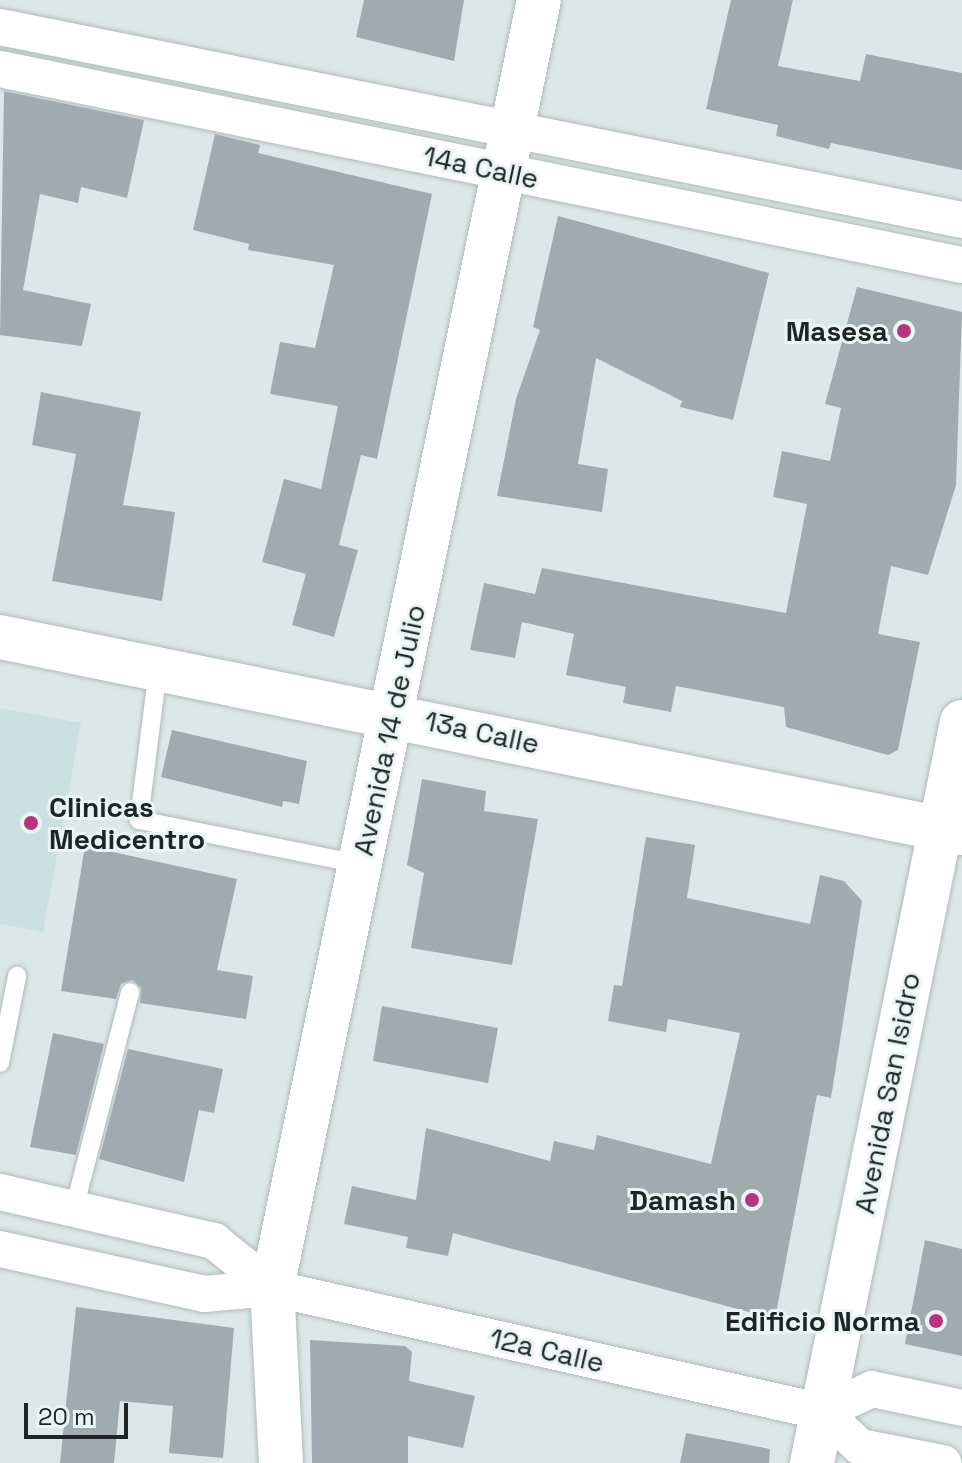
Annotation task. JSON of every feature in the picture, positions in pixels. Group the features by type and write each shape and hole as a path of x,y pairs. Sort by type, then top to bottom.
{"street":[{"name":"Avenida 14 de Julio","path":"281,1463 272,1288 516,126 539,0"},
{"name":"14a Calle","path":"0,27 516,126 962,220"},
{"name":"14a Calle","path":"0,69 962,265"},
{"name":"13a Calle","path":"0,637 393,713 951,831"},
{"name":"Avenida San Isidro","path":"812,1463 951,831 962,722"},
{"name":"12a Calle","path":"0,1192 214,1241 272,1288"},
{"name":"12a Calle","path":"0,1249 204,1294 272,1288 823,1412"},
{"path":"943,1463 860,1447 823,1412 872,1389 962,1408"}],"lane":[{"path":"159,667 139,820 360,864"},
{"path":"0,1063 17,976"},
{"path":"74,1209 130,992"}],"shaded area":[{"name":"Clinicas Medicentro","path":"0,708 81,723 43,932 0,924"}],"building":[{"path":"364,0 464,0 454,61 356,37"},
{"path":"731,0 793,0 778,66 860,81 866,54 962,73 962,170 831,143 829,149 776,136 778,125 706,109"},
{"path":"4,91 144,120 127,198 81,187 78,203 40,194 23,290 91,304 82,346 0,335"},
{"path":"215,134 260,145 258,153 432,194 377,459 361,455 339,545 358,550 334,637 292,625 306,574 262,562 284,479 321,489 338,406 270,394 280,342 315,348 334,265 248,250 249,244 193,230"},
{"path":"558,216 769,273 733,420 680,407 682,401 596,358 578,464 608,469 602,512 497,496 516,399 540,330 533,327"},
{"path":"857,287 962,312 956,485 928,575 891,566 878,634 920,642 898,750 888,755 786,727 784,707 676,686 671,712 623,703 626,687 566,675 574,634 522,622 515,658 470,650 484,583 535,594 542,568 786,613 807,504 773,497 782,451 830,461 841,408 825,404"},
{"path":"41,392 141,412 123,505 175,512 162,601 52,581 76,454 32,445"},
{"path":"172,730 307,761 299,804 283,801 282,807 161,777"},
{"path":"422,779 486,791 484,811 538,819 512,965 411,948 424,873 407,865"},
{"path":"646,837 695,845 687,898 810,924 820,875 844,881 862,901 831,1098 817,1095 775,1319 453,1233 448,1256 406,1248 408,1237 344,1224 352,1186 416,1200 426,1128 550,1161 554,1141 594,1150 597,1135 711,1164 740,1033 668,1019 666,1032 608,1021 614,985 622,986"},
{"path":"85,846 237,879 217,970 253,976 246,1019 140,1003 141,988 132,980 121,984 116,999 61,991"},
{"path":"382,1006 498,1028 488,1083 373,1061"},
{"path":"53,1033 104,1044 76,1155 30,1147"},
{"path":"128,1049 223,1069 214,1113 199,1110 184,1182 99,1159"},
{"path":"925,1240 962,1249 962,1356 905,1344"},
{"path":"76,1307 234,1328 223,1458 169,1453 173,1406 120,1401 114,1463 60,1463"},
{"path":"310,1340 405,1346 412,1352 409,1381 475,1396 463,1448 408,1436 408,1463 312,1463"},
{"path":"686,1433 770,1449 769,1463 680,1463"}],"place":[{"name":"Masesa","path":"904,331"},
{"name":"Clinicas Medicentro","path":"31,823"},
{"name":"Damash","path":"752,1200"},
{"name":"Edificio Norma","path":"936,1321"}]}
